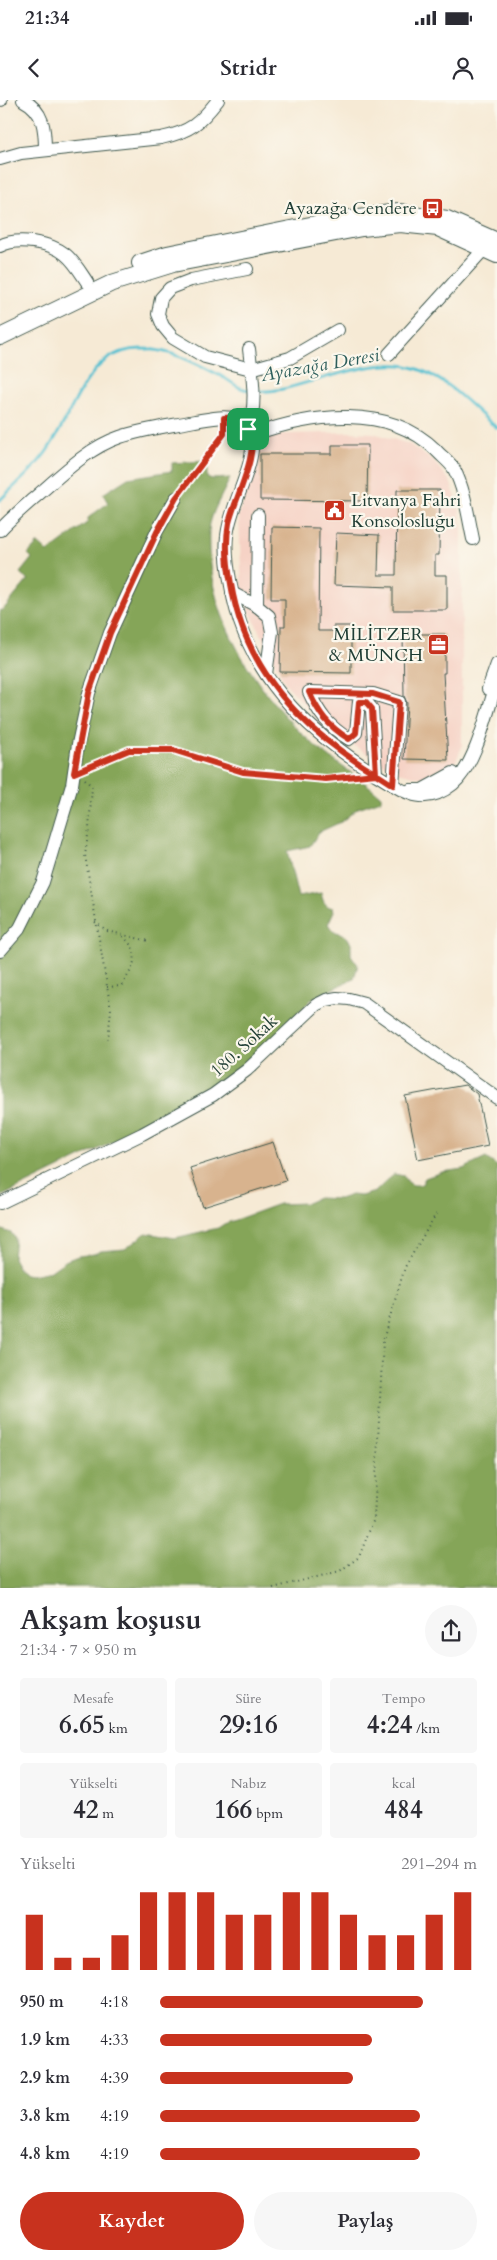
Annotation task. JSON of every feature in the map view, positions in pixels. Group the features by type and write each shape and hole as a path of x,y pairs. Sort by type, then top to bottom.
{"main road":[{"path":"0,326 106,273 167,254 335,220 399,212 447,219 493,248"},
{"path":"0,337 112,283 173,264 362,228 400,224 438,228 493,248"}],"street":[{"path":"23,100 40,114 45,128 45,150"},
{"path":"0,159 22,153 161,138 182,133 200,121 218,100"},
{"path":"0,246 20,242 52,247 66,254 87,282"},
{"path":"390,354 493,248"},
{"path":"247,269 191,280 170,288 161,298 158,314 163,326 173,338 205,356 251,369 290,358 338,330"},
{"path":"249,349 254,398 250,432 252,454 235,500 226,538 237,618 246,639 276,688 312,728 335,748 398,788 422,790 442,781 460,767 493,686 497,664"},
{"path":"0,530 81,458 104,444 142,431 234,417 243,422 250,432"},
{"path":"250,432 328,417 374,419 401,426 431,446 454,468 463,494 473,539"},
{"path":"0,951 20,928 43,882 72,786 89,693 110,633 157,532 176,498"},
{"path":"257,606 258,515"},
{"path":"232,592 257,606 269,616 272,632 266,674"},
{"path":"376,774 372,709 366,702 359,702 356,733 349,739 334,730 318,712 309,692 373,694 399,702 398,788"},
{"name":"180. Sokak","path":"0,1203 142,1134 213,1095 247,1070 306,1013 326,1000 349,998 364,1003 497,1098"}],"path":[{"path":"176,498 224,434 224,418"},
{"path":"74,773 129,750 173,750 243,772 326,779 376,774"},
{"path":"74,773 86,779 92,787 85,855 111,1010 108,1039"},
{"path":"95,922 107,931 149,941"},
{"path":"107,987 121,986 130,973 136,956 131,944 122,936"},
{"path":"273,1588 340,1571 359,1557 374,1519 383,1340 405,1267 436,1214"}],"shaded area":[{"path":"373,433 409,444 433,461 450,481 459,506 462,527 462,747 455,763 450,768 425,779 395,771 325,727 285,683 242,596 239,515 262,435"}],"green space":[{"path":"207,461 207,477 212,479 230,478 211,520 209,550 218,602 238,651 268,696 303,735 381,796 381,800 358,808 341,822 319,832 310,846 287,851 298,897 321,893 324,903 333,908 334,911 328,924 333,931 343,934 348,938 351,944 351,955 358,965 354,978 311,1000 261,1051 227,1081 139,1129 0,1197 0,610 2,611 28,580 20,573 32,558 28,554 38,543 48,552 88,522 88,518 108,503 103,494 128,478 172,471 172,463"},
{"path":"486,1158 497,1166 497,1587 0,1587 0,1229 11,1233 15,1238 13,1258 19,1269 25,1274 31,1275 51,1271 65,1261 78,1256 101,1251 125,1249 146,1233 175,1238 218,1228 224,1224 279,1204 307,1203 318,1198 339,1199 351,1195 361,1196 375,1192 394,1174 404,1176 411,1184 419,1185 422,1184 425,1178 442,1172 463,1169"}],"building":[{"path":"332,445 368,445 367,501 260,500 260,454 332,454"},
{"path":"397,490 440,490 439,555 435,555 435,575 447,575 447,610 393,610 393,587 334,585 336,533 379,535 378,575 396,575"},
{"path":"272,527 319,528 318,631 333,631 333,626 351,626 351,673 280,672 281,626 285,626 285,599 271,599"},
{"path":"403,634 445,634 445,673 443,673 448,760 404,759 407,703 404,696"},
{"path":"465,1085 477,1094 488,1146 418,1160 405,1096"},
{"path":"273,1142 286,1181 203,1207 190,1168"}],"waterway":[{"name":"Ayazağa Deresi","path":"0,500 42,458 92,374 105,361 122,352 144,349 172,354 185,358 225,378 238,387 251,390"},
{"name":"Ayazağa Deresi","path":"257,391 281,389 374,366 407,366 420,370 444,383 497,428"}],"place":[{"name":"Ayazağa Cendere","path":"433,208"},
{"name":"Litvanya Fahri Konsolosluğu","path":"335,510"},
{"name":"MİLİTZER & MÜNCH","path":"439,644"}],"route":[{"path":"248,429 243,422 234,417 224,418 224,434 176,498 157,532 110,633 89,693 74,773 129,750 173,750 243,772 326,779 376,774 393,785 399,702 373,694 309,692 318,712 334,730 349,739 356,733 359,702 366,702 372,709 376,774 335,748 291,706 261,666 237,618 229,574 226,538 235,500 252,454 252,435 248,429"}]}
